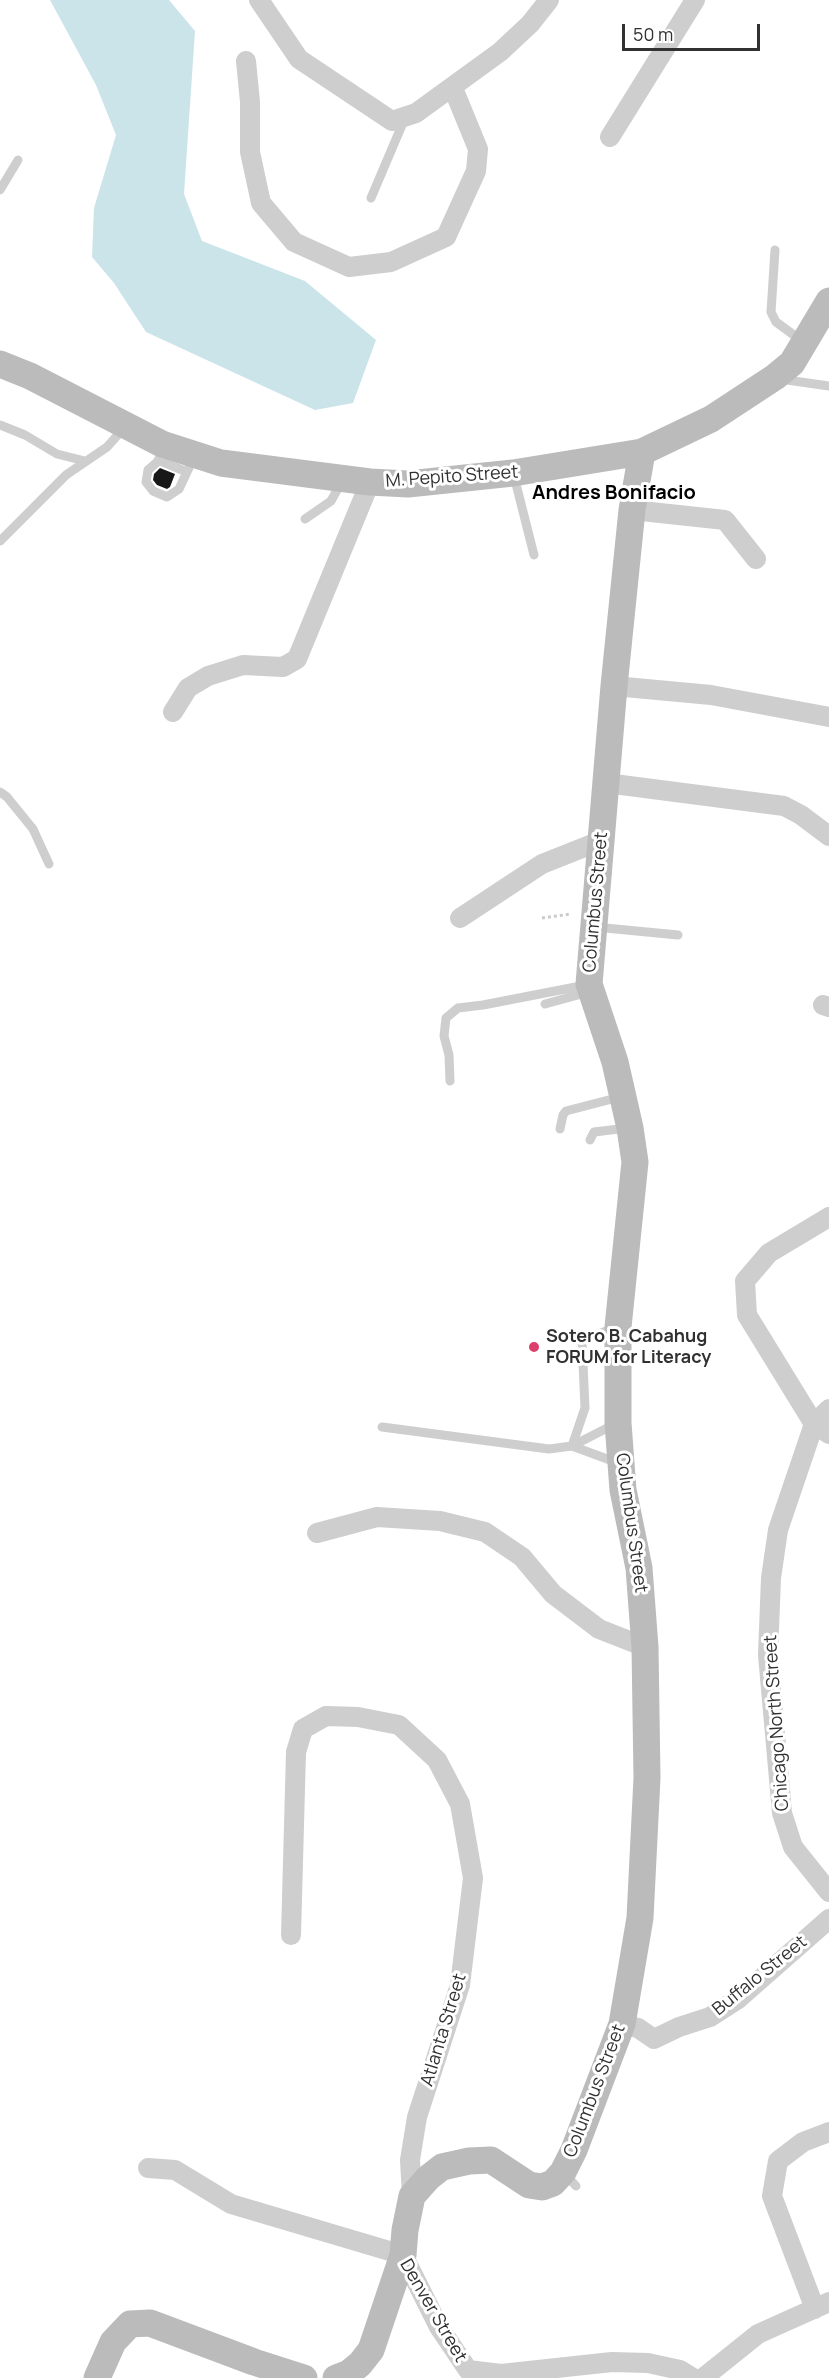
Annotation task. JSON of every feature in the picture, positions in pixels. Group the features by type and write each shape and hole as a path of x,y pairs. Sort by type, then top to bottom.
{"street":[{"path":"259,0 298,59 392,121 416,113 500,52 530,24 549,0"},
{"path":"610,136 695,0"},
{"path":"246,61 250,102 250,152 261,203 294,242 349,267 391,262 446,237 476,171 478,149 453,88"},
{"name":"M. Pepito Street","path":"0,364 30,376 162,444 178,458 370,482 408,484 513,473 642,453 711,419 775,377 792,363 829,301"},
{"name":"Columbus Street","path":"412,2196 442,2167 469,2161 491,2160 529,2185 542,2187 570,2179 574,2150 622,2024 640,1918 647,1778 645,1647 639,1568 623,1490 618,1423 618,1327 635,1162 615,1062 590,988 593,919 614,687 632,510 642,453"},
{"path":"173,712 188,688 208,676 243,665 283,667 297,659 370,482"},
{"path":"632,510 725,520 756,559"},
{"path":"614,687 711,695 829,717"},
{"path":"606,783 784,806 801,815 829,836"},
{"path":"460,918 542,864 600,841"},
{"path":"822,1429 747,1315 745,1281 769,1253 829,1217"},
{"name":"Chicago North Street","path":"829,1409 778,1530 771,1578 768,1655 782,1814 793,1847 829,1892"},
{"path":"317,1533 377,1517 440,1521 485,1532 522,1557 553,1594 599,1629 645,1647"},
{"name":"Atlanta Street","path":"291,1935 296,1752 303,1729 326,1716 357,1717 399,1725 437,1760 460,1804 473,1878 460,1985 417,2117 410,2160 412,2196"},
{"name":"Buffalo Street","path":"622,2024 638,2028 654,2039 679,2027 710,2017 738,1999 829,1919"},
{"path":"703,2378 758,2334 822,2306 771,2196 778,2161 803,2142 829,2132"},
{"name":"Denver Street","path":"148,2168 176,2170 231,2204 404,2255 439,2327 468,2370 501,2374 612,2362 648,2363 680,2370 693,2378"},
{"path":"336,2378 349,2373 372,2350 404,2255 405,2230 412,2196"},
{"path":"97,2378 113,2342 130,2324 150,2323 253,2366 304,2378"}],"lane":[{"path":"371,198 405,118"},
{"path":"0,190 18,160"},
{"path":"775,249 771,312 776,322 805,342"},
{"path":"775,377 783,382 829,386"},
{"path":"0,541 66,475 107,447 126,425"},
{"path":"0,426 25,435 57,454 86,461"},
{"path":"513,473 534,555"},
{"path":"304,519 331,501 344,478"},
{"path":"0,792 7,797 33,829 49,864"},
{"path":"593,919 678,935"},
{"path":"545,1004 590,988"},
{"path":"450,1082 449,1055 444,1036 446,1018 458,1008 590,988"},
{"path":"560,1129 562,1115 566,1111 623,1096"},
{"path":"590,1140 594,1132 630,1128"},
{"path":"572,1446 585,1408 582,1341 618,1327"},
{"path":"382,1427 549,1449 572,1446 618,1423"},
{"path":"572,1446 621,1464"}],"path":[{"path":"542,918 593,919"}],"water":[{"path":"50,0 169,0 195,31 184,194 202,241 305,281 376,340 353,403 315,410 146,332 114,283 92,257 94,208 116,135 96,85"}],"building":[{"path":"160,468 175,474 167,489 157,485 153,480 154,474"}],"place":[{"name":"Sotero B. Cabahug FORUM for Literacy","path":"534,1347"}],"district":[{"name":"Andres Bonifacio","path":"614,493"}]}
